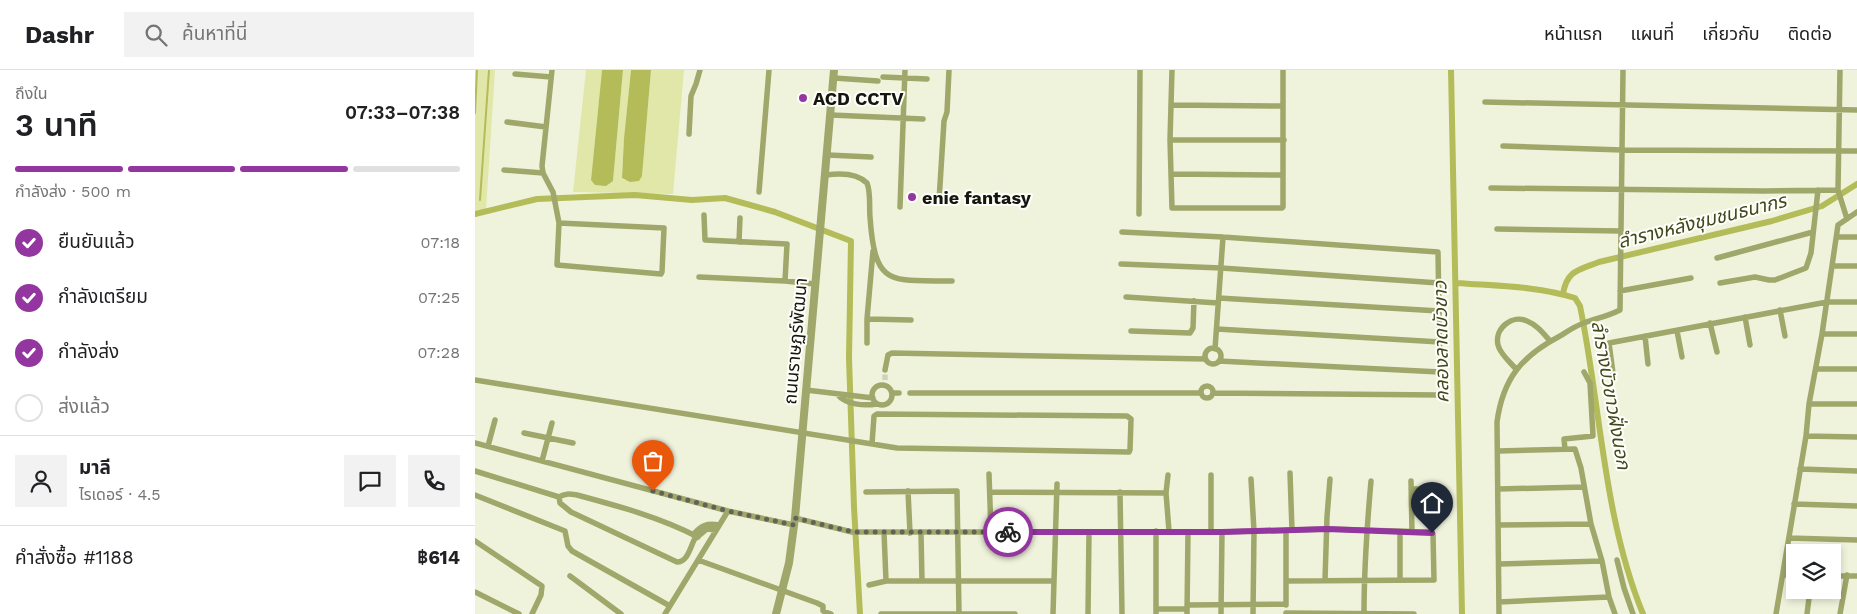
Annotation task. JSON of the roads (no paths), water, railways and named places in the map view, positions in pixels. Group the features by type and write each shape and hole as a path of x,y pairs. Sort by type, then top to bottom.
{"street":[{"path":"552,70 543,173 553,192 559,223 557,266 661,274 665,229 663,227 559,223"},
{"path":"689,134 691,96 697,84 699,70"},
{"path":"759,192 769,70"},
{"path":"900,207 905,70"},
{"path":"939,201 949,70"},
{"path":"1139,214 1140,70"},
{"path":"1172,70 1172,208 1283,208 1283,70"},
{"path":"1499,614 1497,422 1500,402 1517,369 1525,360 1550,341 1584,323 1607,317 1619,310 1623,70"},
{"path":"1840,70 1839,193 1847,219"},
{"path":"515,74 551,77"},
{"path":"834,74 881,79 927,79"},
{"name":"ถนนราษฏร์พัฒนา","path":"777,614 789,563 794,522 834,74"},
{"path":"1485,102 1857,110"},
{"path":"1171,105 1283,106"},
{"path":"831,114 923,119"},
{"path":"507,122 546,127"},
{"path":"1171,140 1284,140"},
{"path":"1503,146 1622,150 1857,151"},
{"path":"828,155 871,157"},
{"path":"504,170 543,173"},
{"path":"826,175 838,173 858,176 867,183 873,248 867,319 867,343"},
{"path":"1171,174 1283,175"},
{"path":"1491,188 1818,190 1839,193"},
{"path":"1720,283 1755,277 1775,280 1806,268 1809,261 1818,190"},
{"path":"1776,614 1801,469 1809,404 1823,334 1838,225 1857,212"},
{"path":"705,215 705,240 787,244 785,280"},
{"path":"739,242 741,218"},
{"path":"1497,229 1621,231"},
{"path":"885,370 886,358 892,353 1205,358 1212,364 1219,361 1440,372 1439,283 1438,253 1436,251 1122,232"},
{"path":"1717,258 1813,232"},
{"path":"1215,349 1223,237"},
{"path":"1837,237 1857,237"},
{"path":"873,248 881,270 887,275 899,280 952,281"},
{"path":"1121,264 1221,268 1439,283"},
{"path":"1833,266 1857,266"},
{"path":"699,277 785,280 815,284"},
{"path":"1620,291 1691,278"},
{"path":"1126,297 1439,311"},
{"path":"1131,331 1190,333 1193,328 1194,301"},
{"path":"1613,373 1608,343 1827,302 1857,302"},
{"path":"1780,310 1785,336"},
{"path":"1745,317 1750,345"},
{"path":"867,319 911,320"},
{"path":"1517,369 1501,352 1497,344 1498,335 1503,326 1512,320 1525,319 1536,325 1550,341"},
{"path":"1710,323 1717,352"},
{"path":"1217,329 1440,342"},
{"path":"1677,331 1682,357"},
{"path":"1823,334 1857,334"},
{"path":"1645,336 1648,364"},
{"path":"1205,358 1207,351 1215,349"},
{"path":"1215,349 1221,357 1219,361"},
{"path":"1816,369 1857,369"},
{"path":"1565,449 1564,440 1593,436 1590,383 1584,372"},
{"path":"475,380 802,432 863,443 897,448 1129,452 1131,419 1127,416 877,414 874,416 872,444"},
{"path":"806,390 877,404 885,404 890,400 892,393 885,383 877,386 872,391 873,398 877,404"},
{"path":"910,393 1201,393 1205,386 1209,386 1213,393 1440,394"},
{"path":"892,393 899,393"},
{"path":"860,400 873,398"},
{"path":"1809,404 1857,404"},
{"path":"488,446 495,420"},
{"path":"542,461 552,424"},
{"path":"524,433 573,443"},
{"path":"1806,436 1857,437"},
{"path":"475,443 728,511 853,532 1222,532 1327,529 1432,533 1435,580 1287,581"},
{"path":"1498,451 1575,449 1581,468 1591,524 1615,614"},
{"path":"1801,469 1857,471"},
{"path":"475,471 559,497 568,493 595,499 646,515 695,537"},
{"path":"989,474 991,532"},
{"path":"1290,474 1286,614 1414,614"},
{"path":"1168,475 1166,492 1169,531"},
{"path":"1211,475 1211,531"},
{"path":"1251,479 1254,531 1253,614"},
{"path":"1325,580 1330,479"},
{"path":"1364,613 1366,530 1371,481"},
{"path":"1411,481 1412,532"},
{"path":"1053,614 1057,484"},
{"path":"1498,489 1583,487"},
{"path":"1411,489 1444,489"},
{"path":"908,491 909,533"},
{"path":"866,492 957,491 959,614"},
{"path":"990,492 1166,492"},
{"path":"1120,492 1122,614"},
{"path":"475,495 565,531 571,551 670,606"},
{"path":"559,497 560,504 571,512 677,562 685,559 701,526 705,524 718,528"},
{"path":"1794,504 1857,506"},
{"path":"665,614 728,511"},
{"path":"1499,525 1591,524"},
{"path":"1156,531 1155,611 1222,604 1286,604"},
{"path":"884,532 886,580"},
{"path":"1088,614 1089,532"},
{"path":"1187,609 1188,532"},
{"path":"1221,614 1222,532"},
{"path":"1400,532 1400,580"},
{"path":"921,533 922,581"},
{"path":"1789,538 1857,540"},
{"path":"475,541 541,586 541,595 532,614"},
{"path":"698,560 821,604 823,611 831,614"},
{"path":"1617,560 1633,614"},
{"path":"1499,564 1602,561"},
{"path":"1841,575 1857,576"},
{"path":"1841,614 1847,575"},
{"path":"570,576 621,614"},
{"path":"869,585 886,580 1054,581"},
{"path":"475,592 519,614"},
{"path":"1499,602 1609,597"},
{"path":"1807,614 1809,599"},
{"path":"881,614 1015,614"}],"waterway":[{"path":"475,113 477,70"},
{"path":"480,200 489,70"},
{"name":"คลองลาดบัวขาว","path":"1451,70 1462,614"},
{"name":"ลำรางหลังชุมชนธนากร","path":"1563,294 1567,280 1571,275 1585,267 1599,262 1772,221 1822,206 1857,184"},
{"path":"475,214 537,199 635,195 692,200 725,198 775,212 851,241 849,358 860,614"},
{"name":"ลำรางบัวขาวฝั่งนอก","path":"1457,283 1546,291 1575,298 1580,306 1611,500 1619,539 1643,614"}],"tunnel":[{"path":"885,370 885,380"}],"place":[{"name":"ACD CCTV","path":"803,98"},
{"name":"enie fantasy","path":"912,197"}]}
